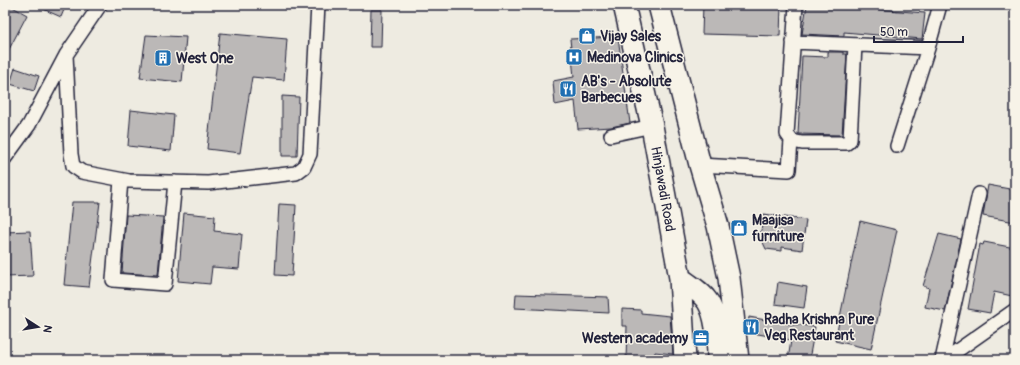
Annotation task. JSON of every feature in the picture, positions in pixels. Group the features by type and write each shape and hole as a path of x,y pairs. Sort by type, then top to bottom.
{"main road":[{"name":"Hinjawadi Road","path":"624,5 652,126 680,278 685,360"},
{"path":"659,5 700,165 718,226 729,278 738,360"},
{"path":"680,278 698,291 708,302 715,318 718,360"}],"street":[{"path":"5,158 29,125 66,56 100,5"},
{"path":"66,56 71,154 73,166 82,172 121,180 208,183 296,173 304,167 310,154 318,5"},
{"path":"700,165 789,170 791,140 787,134 796,5"},
{"path":"897,146 940,5"},
{"path":"793,42 928,48"},
{"path":"791,140 802,143 847,143 850,140 855,45"},
{"path":"611,135 652,126"},
{"path":"121,180 113,280 165,284 175,182"},
{"path":"943,360 980,194"},
{"path":"943,360 1015,310"}],"building":[{"path":"5,5 9,5 27,15 5,57"},
{"path":"34,5 66,5 61,17"},
{"path":"703,5 781,5 780,36 702,34"},
{"path":"807,5 925,13 922,39 844,32 844,36 802,34"},
{"path":"371,10 382,10 381,47 370,47"},
{"path":"220,33 287,39 284,80 252,77 240,153 207,149"},
{"name":"West One","path":"146,35 186,37 182,82 140,78"},
{"path":"618,37 630,123 611,127 578,129 575,101 555,105 553,81 574,77 570,39"},
{"path":"828,52 843,52 843,54 847,54 842,135 798,134 802,56 828,57"},
{"path":"15,68 39,76 34,91 10,84"},
{"path":"282,96 299,97 297,156 282,156"},
{"path":"131,110 174,115 171,151 128,146"},
{"path":"988,185 1015,190 1015,222 983,216"},
{"path":"72,202 100,202 89,287 64,285"},
{"path":"279,204 296,205 292,276 275,275"},
{"path":"184,213 215,216 214,231 242,234 239,269 212,267 210,284 178,281"},
{"path":"764,214 806,220 802,250 782,247 782,251 766,249 760,236"},
{"path":"126,215 163,217 158,275 122,273"},
{"path":"860,221 897,230 871,349 835,341"},
{"path":"30,231 33,276 5,277 5,232"},
{"path":"939,234 961,239 945,311 925,307 929,288 923,286"},
{"path":"984,242 1015,248 1015,281 1012,296 994,292 990,313 968,309 980,244 983,245"},
{"path":"778,282 807,287 804,308 775,304"},
{"path":"516,294 608,297 609,313 515,308"},
{"path":"622,309 641,310 641,313 670,316 673,354 655,352 654,360 626,360 627,326 622,326"},
{"path":"749,317 815,327 809,360 788,360 791,340 747,332"}],"place":[{"name":"Vijay Sales","path":"587,36"},
{"name":"Medinova Clinics","path":"574,57"},
{"name":"West One","path":"163,58"},
{"name":"AB's - Absolute Barbecues","path":"568,89"},
{"name":"Maajisa furniture","path":"739,228"},
{"name":"Radha Krishna Pure Veg Restaurant","path":"751,327"},
{"name":"Western academy","path":"701,338"}]}
